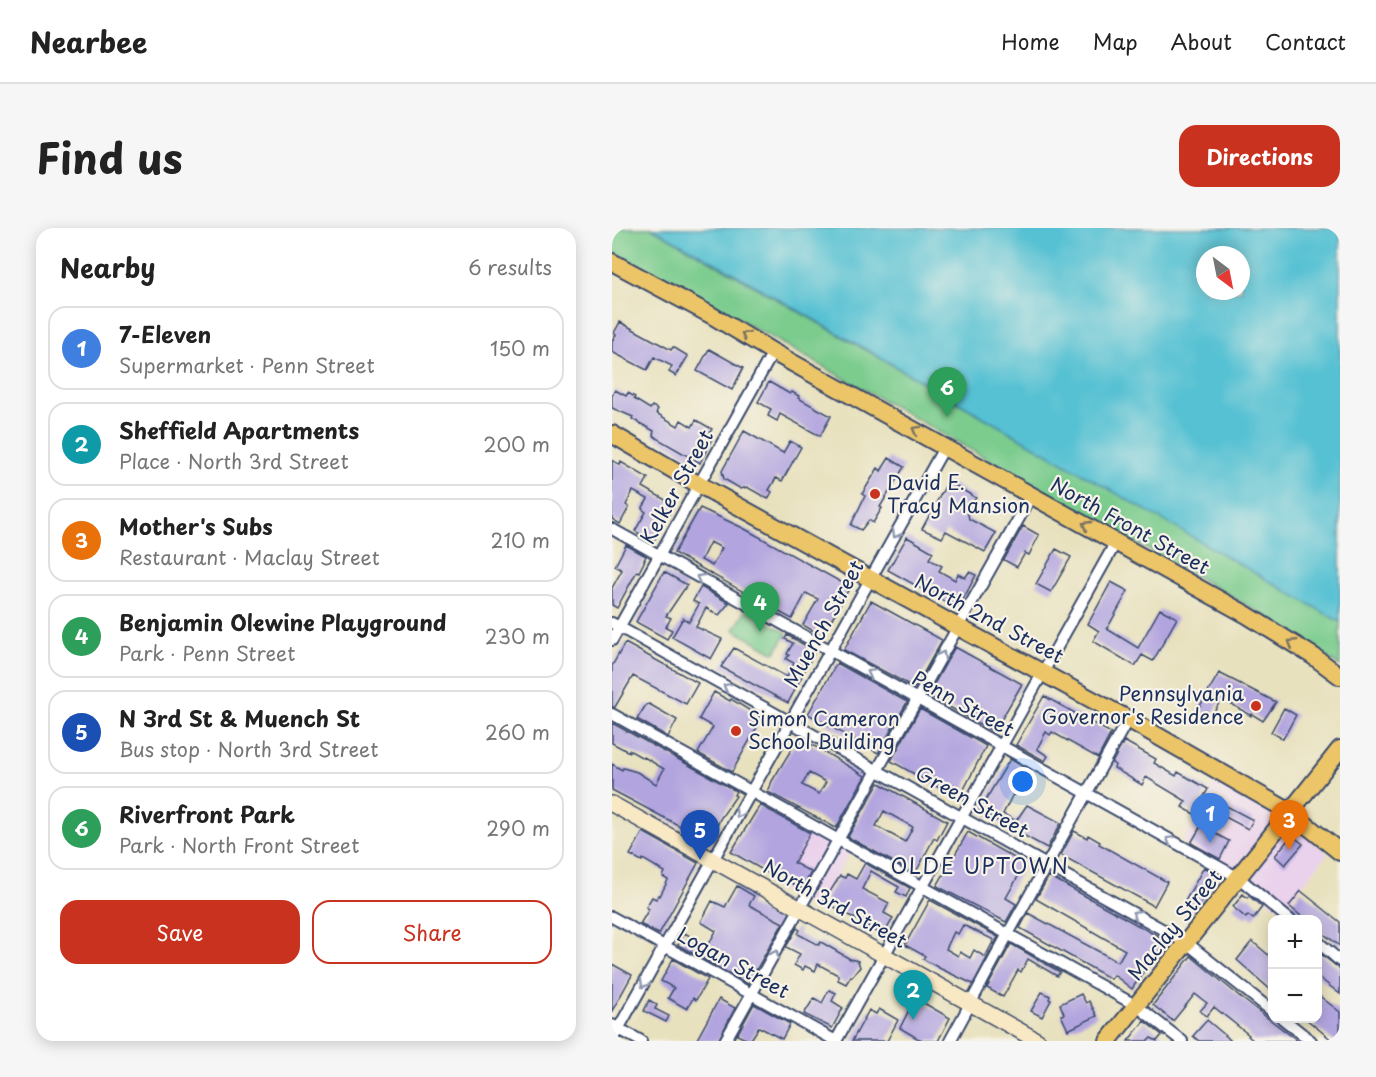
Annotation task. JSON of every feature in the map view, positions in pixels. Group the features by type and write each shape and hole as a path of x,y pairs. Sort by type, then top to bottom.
{"main road":[{"name":"North Front Street","path":"612,262 1247,615 1313,656 1340,676"},
{"name":"North 2nd Street","path":"612,434 1128,719 1290,812 1340,852"},
{"name":"Maclay Street","path":"1108,1041 1340,749"},
{"name":"North 3rd Street","path":"612,804 1038,1041"}],"street":[{"name":"Kelker Street","path":"612,640 616,625 659,556 773,352"},
{"name":"Muench Street","path":"612,1040 615,1027 665,946 945,446"},
{"path":"725,1041 1032,495"},
{"name":"Penn Street","path":"612,529 1239,878 1284,915"},
{"path":"836,1041 1116,542"},
{"name":"Green Street","path":"616,625 1187,943 1268,1008"},
{"path":"612,714 1137,1006 1182,1041"},
{"path":"950,1041 1128,719"},
{"name":"Logan Street","path":"612,917 836,1041"},
{"path":"1322,946 1340,961"},
{"path":"1288,1023 1311,1041"},
{"path":"615,1027 640,1041"}],"shaded area":[{"path":"1216,779 1271,810 1328,853 1283,910 1183,842"},
{"path":"814,827 852,848 817,910 779,889"}],"green space":[{"path":"612,228 652,228 1332,616 1340,622 1340,666 1272,620 1206,582 767,335 612,252"},
{"path":"746,610 787,633 775,653 734,630"}],"water":[{"path":"652,228 1340,228 1340,622 728,270"}],"building":[{"path":"620,322 671,350 673,347 688,356 676,376 669,372 672,366 654,357 647,370 612,352 612,341 616,335 614,333"},
{"path":"709,349 743,368 732,390 697,371"},
{"path":"769,382 790,394 792,392 799,396 798,398 831,416 820,436 780,414 777,421 768,416 771,409 758,402"},
{"path":"615,390 626,396 628,393 650,409 652,406 658,409 656,413 678,426 681,420 692,427 696,420 712,429 707,437 712,439 700,463 658,439 653,435 654,431 632,419 633,417 612,408 612,396"},
{"path":"744,431 783,453 790,441 801,447 782,481 776,478 769,490 772,492 768,499 747,487 741,489 724,479 722,471"},
{"name":"David E. Tracy Mansion","path":"889,458 904,467 873,523 869,520 861,530 851,525 865,496 862,494 878,468 881,471"},
{"path":"612,460 620,465 621,462 648,478 643,487 674,505 653,542 635,531 646,512 642,509 648,499 633,491 626,505 629,507 620,524 612,519"},
{"path":"948,481 976,498 967,510 969,519 996,533 985,552 946,531 942,538 922,529"},
{"path":"700,508 743,528 850,587 822,636 803,625 818,599 806,593 792,619 674,553","holes":["710,542 722,548 712,566 701,560"]},
{"path":"1023,526 1039,535 1029,555 1025,553 1017,567 1004,560"},
{"path":"907,537 933,552 929,559 942,566 939,571 955,580 958,574 965,578 969,572 976,575 958,609 888,570"},
{"path":"626,545 646,556 617,608 612,605 612,588 622,570 615,566"},
{"path":"1056,549 1071,557 1051,592 1036,584"},
{"path":"664,572 687,585 666,616 671,618 666,627 672,630 667,639 636,622"},
{"path":"1111,582 1128,591 1107,629 1138,648 1160,609 1177,618 1153,661 1142,655 1135,666 1093,641 1099,631 1088,624"},
{"path":"701,587 729,603 719,615 706,608 696,627 722,639 711,659 672,637 683,618 689,622 699,604 693,601"},
{"path":"871,601 942,640 915,688 844,650"},
{"path":"787,635 815,651 788,703 721,667 734,648 787,677 794,663 786,659 793,643 785,639"},
{"path":"625,643 698,683 686,704 633,676 615,707 612,707 612,666"},
{"path":"955,647 1022,684 994,732 928,695"},
{"path":"837,663 907,702 878,753 808,714"},
{"name":"Pennsylvania Governor's Residence","path":"1219,673 1276,702 1263,721 1222,698 1210,719 1196,713"},
{"name":"Simon Cameron School Building","path":"714,692 730,701 731,699 762,718 732,772 698,753 713,727 699,719"},
{"path":"1044,696 1111,733 1098,758 1052,732 1050,735 1046,732 1037,749 1048,756 1045,761 1016,745"},
{"path":"649,704 677,720 668,737 637,719"},
{"path":"1284,708 1296,715 1283,739 1271,732"},
{"path":"920,709 986,746 959,799 891,761"},
{"path":"612,723 736,791 734,795 736,796 720,819 710,842 612,790 612,764 622,770 623,768 637,772 656,784 664,769 612,743"},
{"path":"799,737 865,776 836,828 768,792 772,781","holes":["809,773 826,782 819,794 802,785"]},
{"path":"1124,741 1156,759 1154,763 1176,776 1178,772 1208,789 1194,814 1182,807 1186,801 1146,777 1142,785 1114,768 1115,765 1112,763"},
{"path":"1010,759 1025,768 1017,782 1019,789 1015,795 1013,794 1003,814 1016,821 1027,805 1061,823 1047,848 979,811"},
{"path":"879,783 947,821 937,840 934,838 915,874 848,837","holes":["884,811 913,827 905,842 876,826"]},
{"path":"1217,801 1253,820 1248,829 1212,810"},
{"path":"760,805 810,833 794,863 811,872 802,889 785,879 784,882 731,852"},
{"path":"1201,826 1229,841 1220,859 1191,843"},
{"path":"1074,831 1087,838 1088,835 1100,842 1099,844 1167,882 1154,906 1061,855"},
{"path":"643,832 698,863 659,934 640,924 649,909 646,907 652,897 656,899 658,895 660,896 668,880 663,877 665,872 643,859 642,861 630,855"},
{"path":"968,832 1025,864 1006,898 1016,904 1006,922 937,886"},
{"path":"1292,835 1303,844 1285,865 1275,856"},
{"path":"865,863 910,888 906,897 896,892 899,887 871,871 862,889 889,903 884,913 893,918 883,936 824,901 840,876 845,878 847,874 856,879"},
{"path":"1204,867 1217,874 1196,912 1183,905"},
{"path":"1049,876 1168,942 1161,954 1158,952 1150,966 1148,965 1132,989 1114,975 1111,979 1020,928 1028,913 1118,962 1125,950 1036,899"},
{"path":"737,886 754,896 749,905 783,923 748,984 678,945 685,933 707,947 716,931 701,922 712,901 725,907"},
{"path":"1301,891 1340,922 1340,946 1322,933 1322,915 1300,915 1289,906"},
{"path":"1243,894 1262,907 1253,919 1248,915 1246,918 1233,907"},
{"path":"930,900 998,937 973,984 923,959 925,956 905,945","holes":["963,925 994,940 985,957 974,950 970,958 960,952 958,956 946,949 954,932 958,934"]},
{"path":"797,928 800,930 798,934 819,945 821,942 850,959 858,961 860,967 846,984 838,980 838,975 818,964 815,971 805,966 803,970 794,965 800,954 786,947"},
{"path":"1252,941 1268,955 1268,987 1237,960"},
{"path":"1011,944 1060,972 1057,976 1028,959 1021,972 1018,970 1003,997 987,988"},
{"path":"1322,955 1340,969 1340,994 1322,980"},
{"path":"1191,956 1268,1018 1268,1023 1274,1023 1298,1041 1254,1041 1214,1007 1207,1016 1200,1011 1207,1003 1195,994 1173,1021 1153,1005"},
{"path":"673,959 708,979 696,1000 693,998 687,1009 668,998 674,988 661,981"},
{"path":"612,964 632,975 612,1011"},
{"path":"829,990 836,993 832,1001 843,1008 832,1028 804,1014 814,998 822,1003"},
{"path":"1042,992 1050,996 1051,1000 1042,1017 1031,1011"},
{"path":"1081,994 1086,1003 1089,1001 1097,1016 1068,1030 1061,1015 1064,1014 1060,1004"},
{"path":"915,998 950,1018 938,1041 925,1041 900,1028"},
{"path":"1322,998 1340,1012 1340,1037 1333,1041 1311,1023 1322,1023"},
{"path":"719,999 735,1008 718,1041 696,1041"},
{"path":"649,1000 657,1005 655,1009 669,1016 666,1022 644,1011"},
{"path":"754,1004 790,1024 782,1039 759,1027 750,1041 737,1035"},
{"path":"879,1009 898,1020 887,1041 852,1041 869,1010 876,1014"},
{"path":"1207,1020 1231,1041 1199,1041 1193,1036"},
{"path":"1144,1021 1162,1035 1157,1041 1151,1038 1148,1041 1128,1041"}],"place":[{"name":"Riverfront Park","path":"947,417"},
{"name":"David E. Tracy Mansion","path":"875,494"},
{"name":"Benjamin Olewine Playground","path":"760,632"},
{"name":"Pennsylvania Governor's Residence","path":"1256,706"},
{"name":"Simon Cameron School Building","path":"736,731"},
{"name":"7-Eleven","path":"1210,843"},
{"name":"Mother's Subs","path":"1289,850"},
{"name":"N 3rd St & Muench St","path":"700,860"},
{"name":"Sheffield Apartments","path":"913,1020"}],"district":[{"name":"OLDE UPTOWN","path":"980,867"}]}
